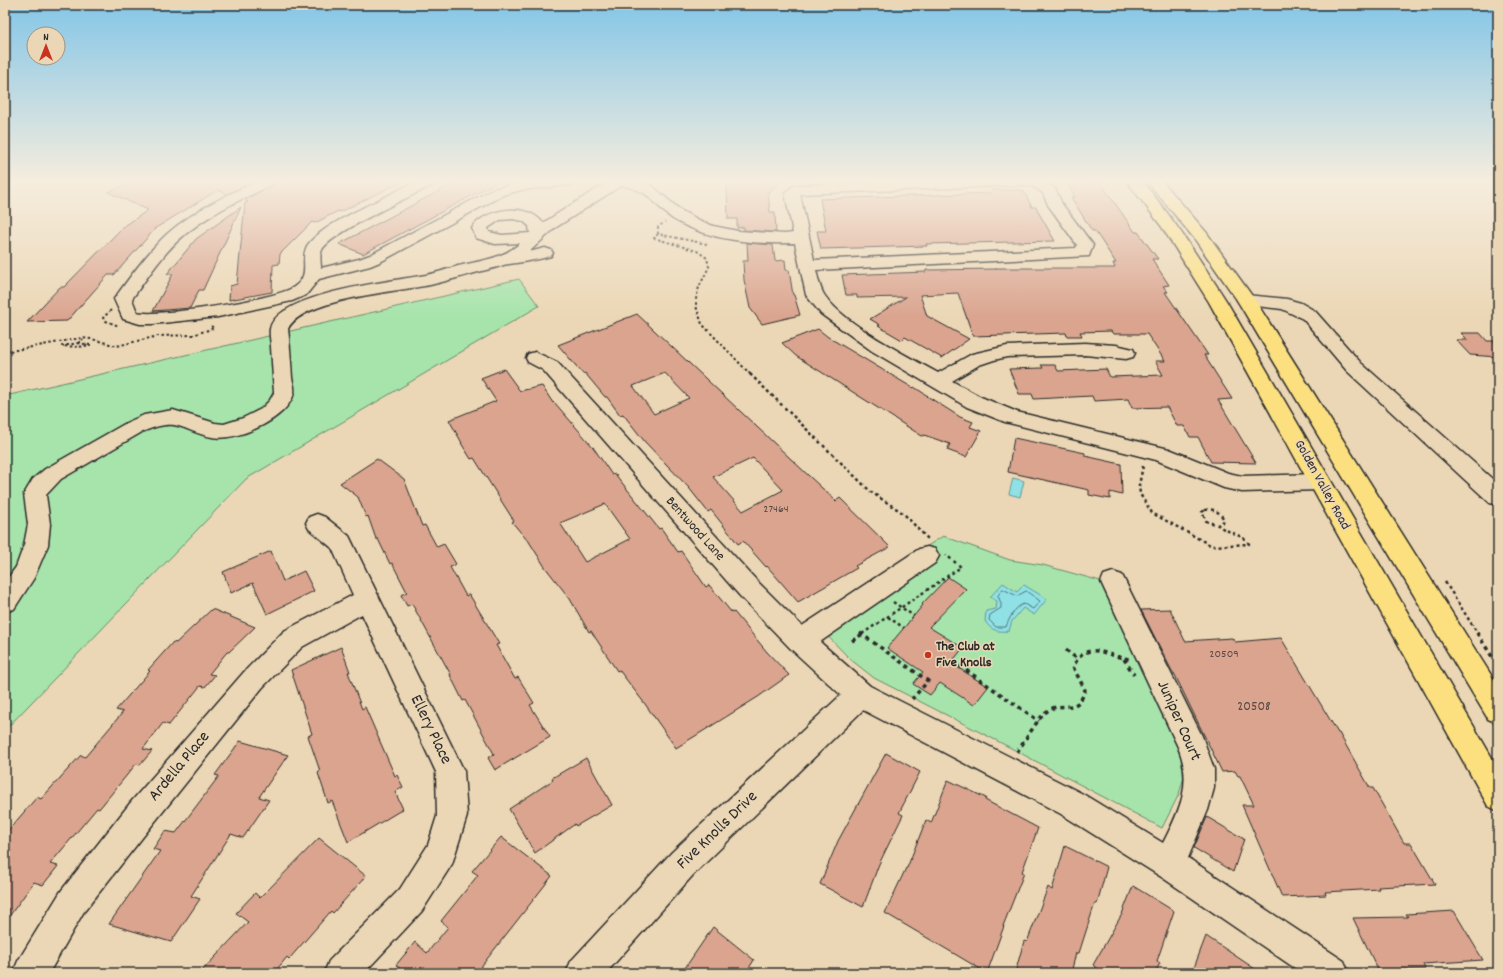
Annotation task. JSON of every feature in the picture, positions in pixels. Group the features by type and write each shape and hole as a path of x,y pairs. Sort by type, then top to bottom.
{"main road":[{"name":"Golden Valley Road","path":"1169,227 1200,272 1260,375 1498,796"},
{"path":"1193,227 1246,300 1498,710"}],"street":[{"path":"187,227 163,248 123,299 129,316 140,320 218,312 286,298 300,291 313,275 314,248 325,237 342,227"},
{"path":"313,275 364,263 434,227"},
{"path":"5,602 26,571 36,545 39,524 35,494 41,484 53,474 135,427 151,420 173,417 213,430 224,431 250,423 268,414 278,404 284,393 279,329 283,320 290,314 343,295 429,280 503,259 542,244 549,227"},
{"path":"699,227 717,233 740,237 801,238"},
{"path":"799,227 815,295 827,310 844,324 879,347 974,402 1012,417 1162,454 1224,480 1242,484 1320,482"},
{"path":"807,265 1083,253 1085,245 1071,227"},
{"path":"1246,300 1280,302 1296,307 1309,315 1354,367 1498,497"},
{"path":"939,381 967,363 986,356 1011,351 1086,349 1116,350 1126,353"},
{"name":"Bentwood Lane","path":"534,358 550,366 727,565 800,641 860,696 900,715 1072,804 1169,864 1332,973"},
{"name":"Ellery Place","path":"317,523 341,542 450,771 452,816 441,853 411,900 341,973"},
{"path":"800,641 933,552"},
{"name":"Juniper Court","path":"1113,582 1192,750 1200,774 1198,795 1190,821 1169,864"},
{"name":"Ardella Place","path":"30,973 72,902 142,813 253,680 293,639 367,599"},
{"name":"Five Knolls Drive","path":"583,973 591,962 683,863 860,696"}],"path":[{"path":"709,244 658,234 654,238 697,251 707,258 710,267 699,288 696,299 696,306 702,324 759,384 871,492 903,513 919,531 939,548 933,552 960,567 861,634 852,642"},
{"path":"123,299 103,318 106,321 124,328"},
{"path":"6,352 30,349 65,340 83,338 96,339 117,346 158,336 193,335 214,328 213,326 206,326"},
{"path":"78,343 90,345 79,347 62,346 78,343 83,338"},
{"path":"5,347 9,348 6,352"},
{"path":"1162,454 1142,467 1139,484 1140,494 1152,513 1212,546 1249,544 1246,539 1230,534 1218,524 1206,521 1202,512 1207,509 1215,510 1221,514 1224,519 1223,522 1218,524"},
{"path":"901,608 914,616"},
{"path":"888,617 904,628"},
{"path":"861,634 928,681 900,715"},
{"path":"1066,650 1076,658"},
{"path":"1006,769 1039,721 1050,709 1056,707 1071,707 1078,704 1083,697 1085,690 1073,667 1076,658 1086,651 1096,650 1123,659 1149,657"},
{"path":"953,661 1039,721"}],"green space":[{"path":"519,279 539,306 246,479 5,730 5,396"},
{"path":"943,536 1010,560 1043,565 1104,582 1179,744 1186,770 1179,794 1162,828 874,678 850,659 812,620"}],"water":[{"path":"1013,478 1024,481 1020,497 1009,494"},
{"path":"1003,583 1017,592 1024,585 1047,599 1034,615 1023,608 1012,621 1009,631 992,629 985,621 986,611 996,609 997,601 990,597"}],"building":[{"path":"123,227 158,227 154,229 114,275 108,275 67,321 27,322 60,287 64,287"},
{"path":"213,227 232,227 203,290 199,290 190,308 153,311 173,274 167,274 196,239"},
{"path":"243,227 307,227 280,254 279,264 273,265 272,292 229,300 230,286 237,284"},
{"path":"372,227 414,227 363,254 339,244"},
{"path":"737,227 776,227 776,232 744,230 744,227 737,228"},
{"path":"825,227 1047,227 1055,241 926,244 927,246 821,249 817,231 826,231"},
{"path":"1089,227 1131,227 1135,232 1138,232 1158,259 1152,259 1169,285 1163,286 1168,292 1165,292 1208,355 1204,355 1232,399 1218,400 1256,463 1211,462 1198,437 1190,437 1184,426 1177,426 1167,407 1132,408 1128,399 1094,401 1092,396 1034,399 1032,394 1019,394 1009,369 1043,368 1041,365 1055,365 1058,371 1106,369 1110,377 1163,375 1155,361 1165,361 1147,334 1113,334 1111,331 1080,332 1082,336 1067,336 1066,333 973,336 958,293 920,295 927,316 969,339 942,358 905,337 902,340 878,326 880,325 870,319 906,297 857,298 857,295 846,295 842,275 996,268 1115,268 1113,263 1116,263 1095,231 1092,231"},
{"path":"747,243 773,245 775,261 785,260 786,270 789,270 793,295 800,315 762,324 750,308 744,280 743,261 748,261"},
{"path":"637,314 836,501 840,498 890,547 855,566 857,568 798,602 743,541 738,544 711,510 708,512 689,488 645,442 623,414 620,415 607,397 605,397 585,373 583,374 558,345","holes":["665,373 689,398 654,414 633,386","753,458 783,490 743,511 713,477"]},
{"path":"818,329 828,337 913,388 914,387 960,417 973,422 970,427 981,431 966,457 947,450 950,444 924,435 922,436 796,356 782,343"},
{"path":"1461,333 1480,333 1487,341 1498,341 1498,357 1470,355 1456,340 1468,340"},
{"path":"504,369 520,391 542,386 553,403 554,402 593,447 612,475 615,474 659,529 661,528 678,552 681,551 706,587 709,585 732,613 734,612 767,652 789,675 758,697 676,748 619,670 617,671 591,631 589,632 570,599 545,567 528,540 512,522 514,521 474,458 471,459 461,443 449,420 496,401 481,378","holes":["605,504 630,539 585,562 560,523"]},
{"path":"1014,438 1085,453 1085,456 1121,464 1122,495 1110,492 1110,499 1089,495 1089,490 1008,472"},
{"path":"377,459 404,479 422,526 425,525 437,547 444,544 456,564 450,567 466,596 469,594 499,644 496,645 515,679 518,677 534,703 530,705 550,737 495,770 488,758 494,754 465,700 463,701 451,675 412,604 407,606 401,595 407,592 392,563 390,564 378,539 376,539 368,516 366,517 358,497 340,483"},
{"path":"271,551 283,581 304,571 314,591 267,614 253,583 231,593 223,572"},
{"name":"The Club at Five Knolls","path":"948,577 966,589 929,627 963,648 951,663 988,687 974,705 940,683 930,695 913,684 923,672 887,648 923,605 922,604"},
{"path":"212,609 255,627 229,652 227,652 209,674 215,675 205,687 200,686 169,725 163,723 143,749 152,751 140,765 136,764 99,809 97,808 50,864 58,866 43,885 34,882 5,922 5,834 37,797 41,799 81,755 85,757 123,712 116,710 150,671 148,670 173,642 176,643"},
{"path":"1170,609 1185,641 1232,638 1235,642 1281,638 1339,733 1370,788 1373,788 1404,843 1411,843 1435,884 1378,887 1379,889 1325,892 1326,895 1282,897 1242,805 1254,805 1240,776 1238,776 1235,771 1222,772 1174,673 1141,610"},
{"path":"341,647 350,672 348,672 362,709 365,707 395,776 397,775 403,787 395,792 403,809 348,842 332,801 328,803 318,773 320,771 308,736 312,734 291,670"},
{"path":"240,741 288,755 259,797 269,800 243,838 231,834 191,896 200,899 171,942 109,924 160,851 153,849 165,831 176,833 219,776 215,775"},
{"path":"886,753 920,772 899,813 903,815 879,864 863,907 820,884 838,841"},
{"path":"586,758 612,805 576,826 575,824 535,853 509,809 553,780 552,778"},
{"path":"948,780 986,798 985,800 1038,828 1022,872 1024,873 1003,926 987,973 885,913 907,868 926,820 931,823"},
{"path":"1207,817 1244,839 1233,872 1194,848"},
{"path":"501,837 552,876 476,973 405,973 396,965 415,942 427,953 448,927 441,921 478,875 472,871"},
{"path":"319,838 366,876 333,913 331,911 289,959 287,957 274,973 200,973 248,922 236,913 255,893 260,898"},
{"path":"1065,846 1107,867 1097,904 1095,903 1079,953 1076,953 1071,973 1015,973 1024,941 1027,942 1048,887 1052,890"},
{"path":"1133,886 1174,911 1157,961 1160,963 1155,973 1102,973 1093,965 1122,914"},
{"path":"1454,911 1483,960 1423,964 1425,969 1378,970 1353,918 1408,917 1406,914"},
{"path":"713,927 754,960 746,973 691,973 685,968"},
{"path":"1206,936 1261,973 1192,973"}],"place":[{"name":"The Club at Five Knolls","path":"928,655"}]}
